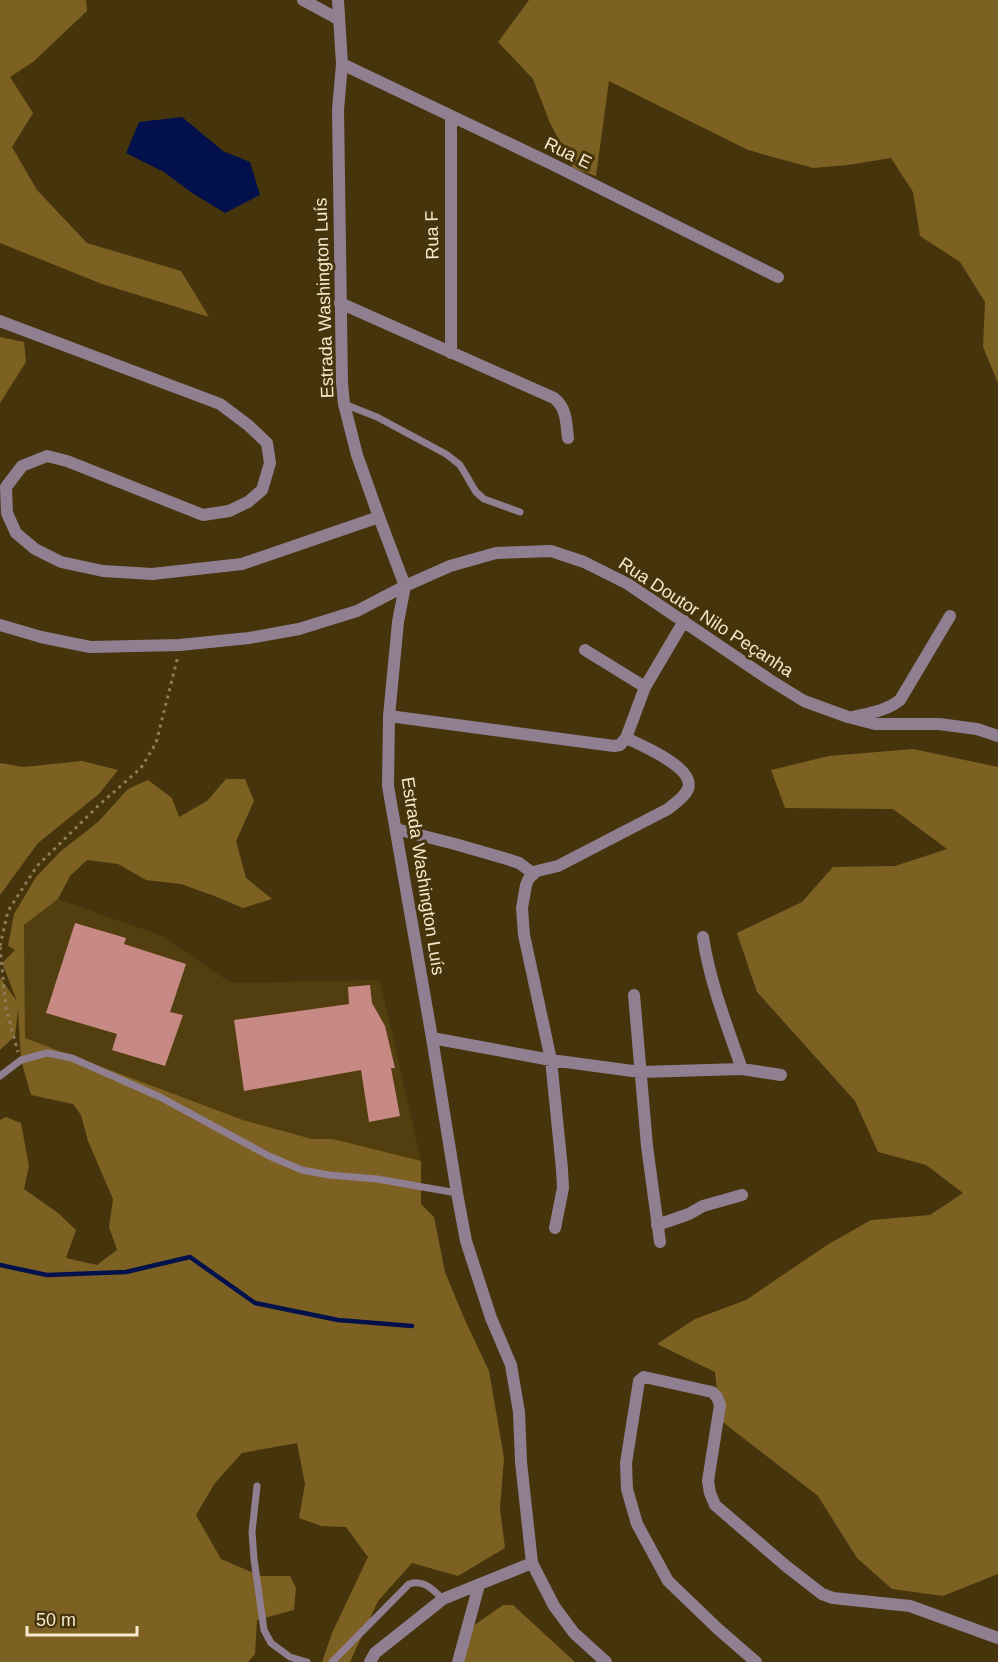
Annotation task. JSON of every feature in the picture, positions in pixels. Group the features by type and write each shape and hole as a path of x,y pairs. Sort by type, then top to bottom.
{"street":[{"path":"303,0 338,19"},
{"name":"Estrada Washington Luís","path":"338,0 342,64 338,110 340,303 344,404 357,455 405,586 398,622 389,716 388,786 466,1241 491,1318 511,1365 519,1412 521,1462 532,1563"},
{"name":"Rua E","path":"342,64 550,163 778,277"},
{"name":"Rua F","path":"451,117 451,353"},
{"path":"340,303 554,399 564,409 568,438"},
{"path":"0,321 220,404 267,443 270,464 262,490 248,502 229,511 203,515 68,461 47,456 22,466 6,487 7,513 16,532 34,549 61,562 103,571 152,574 242,564 378,517"},
{"name":"Rua Doutor Nilo Peçanha","path":"0,625 41,637 90,647 180,645 249,638 299,629 357,611 450,566 496,553 551,551 584,562 627,584 804,701 875,724 939,724 977,729 998,736"},
{"name":"Rua Doutor Nilo Peçanha","path":"848,717 877,712 892,707 900,700 950,616"},
{"path":"389,716 620,746 626,738 645,687 684,621"},
{"path":"585,650 645,687"},
{"path":"555,1228 563,1188 551,1060 524,935 522,908 526,885 529,878 537,871 558,866 668,809 681,799 688,788 688,780 682,771 656,752 626,738"},
{"path":"396,830 507,859 519,863 534,874"},
{"path":"703,937 714,988 742,1070"},
{"path":"634,994 647,1146 660,1242"},
{"path":"432,1038 551,1060 640,1072 742,1070 781,1075"},
{"path":"657,1225 710,1204 742,1196"},
{"path":"756,1662 668,1581 637,1524 627,1489 626,1462 641,1378 712,1392 717,1397 720,1405 708,1481 715,1505 822,1594 833,1598 910,1606 998,1638"},
{"path":"370,1662 375,1653 443,1599 532,1563 554,1606 574,1633 606,1662"},
{"path":"458,1662 479,1585"}],"lane":[{"path":"344,404 377,417 446,454 460,465 484,499 520,512"},
{"path":"0,1076 21,1060 47,1053 72,1058 160,1097 269,1156 302,1170 377,1179 457,1193"},
{"path":"257,1486 252,1532 264,1630 271,1643 290,1656 307,1662"},
{"path":"332,1662 409,1584 422,1583 443,1599"}],"path":[{"path":"21,1060 6,1008 0,947 8,911 37,867 98,806 141,768 156,743 180,645"}],"shaded area":[{"path":"0,0 86,0 87,11 33,62 10,77 33,113 12,147 37,190 87,243 181,271 209,317 102,284 0,243"},
{"path":"529,0 998,0 998,383 983,347 985,302 960,262 920,236 913,192 891,158 813,168 748,150 609,81 596,176 573,168 550,123 533,79 498,42"},
{"path":"182,117 223,151 250,162 260,195 225,213 192,193 164,172 126,153 139,122"},
{"path":"0,337 24,342 26,362 0,403"},
{"path":"913,749 998,767 998,1574 943,1596 892,1589 857,1558 818,1496 720,1420 715,1372 657,1344 695,1319 746,1300 827,1245 871,1220 930,1215 963,1193 926,1165 878,1152 855,1101 757,992 737,933 802,902 833,867 895,866 947,849 893,809 785,808 771,770 829,756"},
{"path":"82,761 118,770 99,794 38,843 0,895 0,763 24,767"},
{"path":"226,779 245,779 254,801 236,841 246,878 272,899 243,908 181,884 146,880 118,864 87,860 70,876 58,899 24,925 25,1038 243,1120 312,1139 333,1139 421,1161 421,1204 434,1217 445,1272 489,1371 504,1458 500,1509 505,1548 458,1576 412,1563 378,1601 350,1662 322,1662 332,1633 368,1557 346,1527 321,1526 299,1518 305,1484 297,1443 242,1453 215,1483 196,1515 221,1559 261,1576 290,1576 296,1588 294,1610 257,1620 255,1654 248,1662 0,1662 0,1120 6,1117 21,1123 29,1166 24,1189 58,1213 76,1230 66,1258 97,1265 117,1250 109,1227 113,1199 88,1141 81,1115 73,1104 31,1095 21,1060 18,1010 15,1036 0,1050 0,978 17,1001 2,963 15,950 8,946 14,914 36,877 61,851 98,822 128,789 148,780 172,798 179,817 207,801"},
{"path":"58,899 162,936 231,983 380,980 421,1161 333,1139 312,1139 243,1120 25,1038 24,925"},
{"path":"503,1605 513,1605 575,1662 460,1662 466,1631"}],"building":[{"path":"75,923 126,938 124,944 186,964 170,1012 183,1015 165,1066 112,1050 117,1034 46,1013"},
{"path":"370,985 372,1003 385,1026 395,1068 391,1068 400,1116 369,1122 361,1070 244,1091 234,1020 349,1004 348,987"}],"waterway":[{"path":"0,1265 47,1275 126,1272 190,1257 255,1303 338,1320 412,1326"}]}
